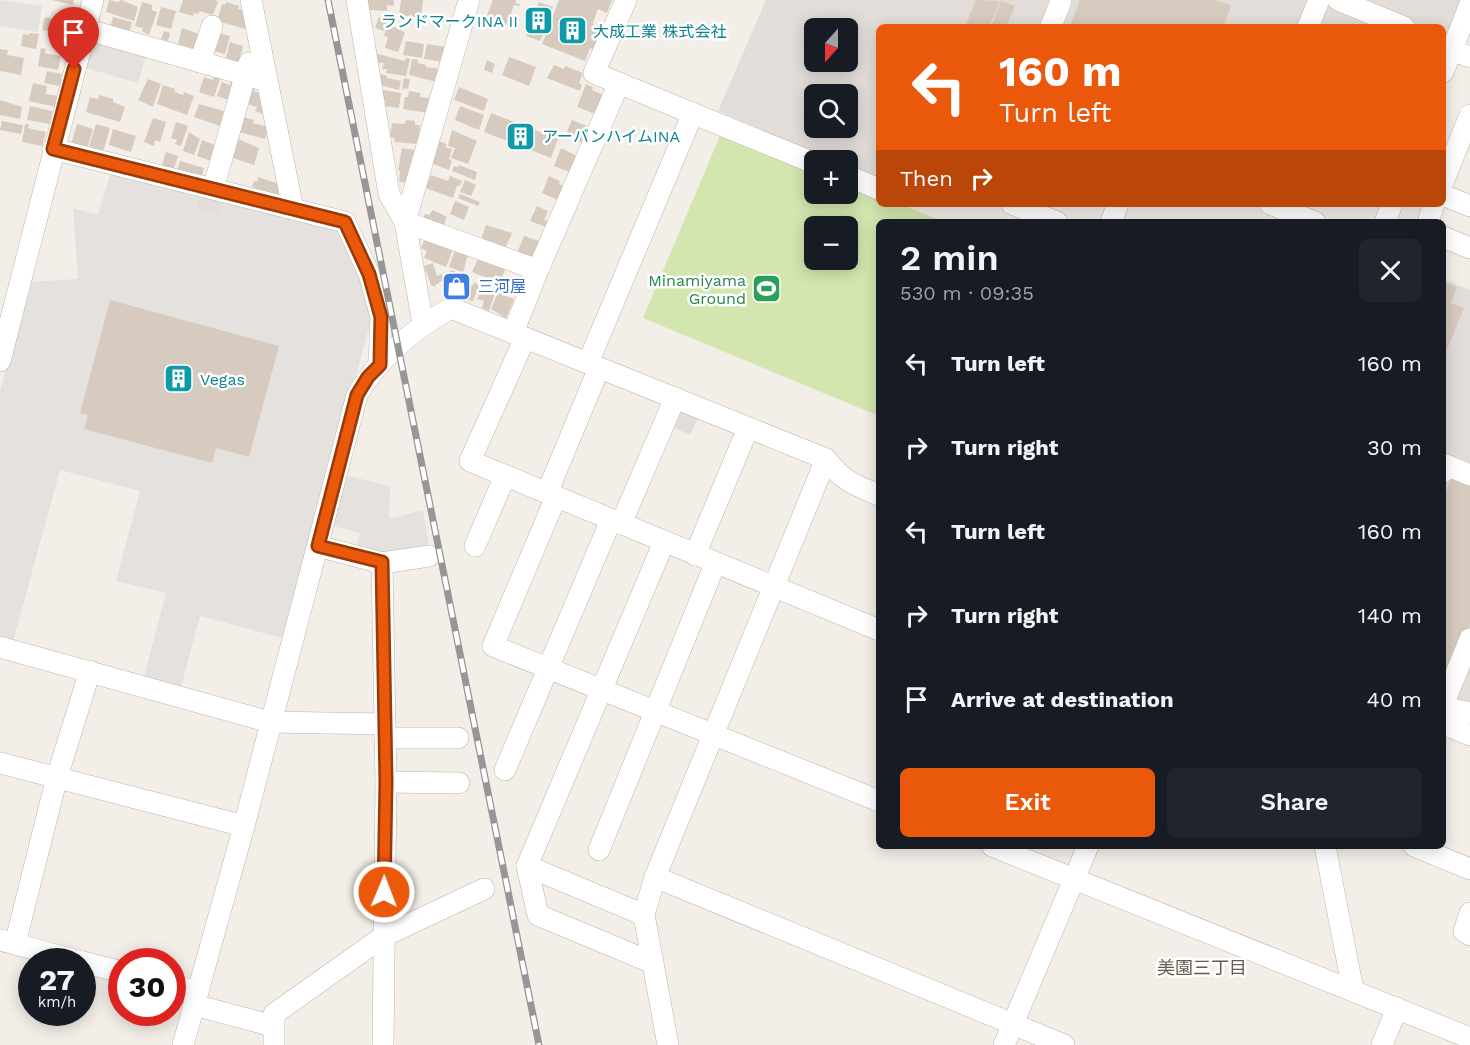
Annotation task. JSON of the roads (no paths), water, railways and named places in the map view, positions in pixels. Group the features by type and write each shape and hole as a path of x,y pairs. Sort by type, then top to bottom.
{"street":[{"path":"0,361 93,0"},
{"path":"251,0 293,209"},
{"path":"357,0 389,194 405,222 423,324"},
{"path":"405,222 469,0"},
{"path":"626,0 594,73 804,159"},
{"path":"1309,24 1319,0"},
{"path":"1338,0 1397,24"},
{"path":"1052,24 1061,1"},
{"path":"1446,69 1460,53 1470,4"},
{"path":"200,62 212,26"},
{"path":"85,29 267,81"},
{"path":"213,189 257,32"},
{"path":"619,83 538,270 519,336 470,461 876,629"},
{"path":"693,113 594,366 552,495 493,646 876,800"},
{"path":"1446,175 1468,125"},
{"path":"53,149 345,222 369,274 381,317 380,365"},
{"path":"858,180 876,188"},
{"path":"1446,196 1470,206"},
{"path":"1023,207 1050,219"},
{"path":"1278,207 1308,219"},
{"path":"405,222 538,270"},
{"path":"1446,238 1470,248"},
{"path":"183,1045 244,826 357,395 368,377 423,324 451,308 826,459 848,482 876,494"},
{"path":"505,770 548,669 675,398"},
{"path":"695,555 748,428"},
{"path":"668,1045 644,915 655,877 826,459"},
{"path":"1446,465 1470,475"},
{"path":"475,546 505,476"},
{"path":"653,963 538,915 527,866 664,542"},
{"path":"318,546 382,562 429,556"},
{"path":"382,562 386,782 383,1045"},
{"path":"599,850 716,564"},
{"path":"1446,699 1470,639"},
{"path":"0,647 270,722 458,738"},
{"path":"30,948 8,942 90,671"},
{"path":"1446,707 1470,713"},
{"path":"1446,725 1470,735"},
{"path":"0,763 244,826"},
{"path":"386,782 459,783"},
{"path":"1000,849 1397,1008 1447,1037 1470,1038"},
{"path":"1004,1045 1087,849"},
{"path":"1326,849 1353,990"},
{"path":"1421,849 1470,869"},
{"path":"527,866 644,915"},
{"path":"655,877 1064,1045"},
{"path":"186,993 273,1036 274,1014 384,936 484,889"},
{"path":"1470,913 1464,931 1470,935"},
{"path":"1382,1045 1397,1008"}],"railway":[{"path":"328,0 539,1045"}],"place":[{"name":"ランドマークINA II","path":"539,21"},
{"name":"大成工業 株式会社","path":"572,31"},
{"name":"アーバンハイムINA","path":"521,136"},
{"name":"三河屋","path":"457,286"},
{"name":"Minamiyama Ground","path":"767,289"},
{"name":"Vegas","path":"179,379"}],"district":[{"name":"美園三丁目","path":"1202,967"}]}
